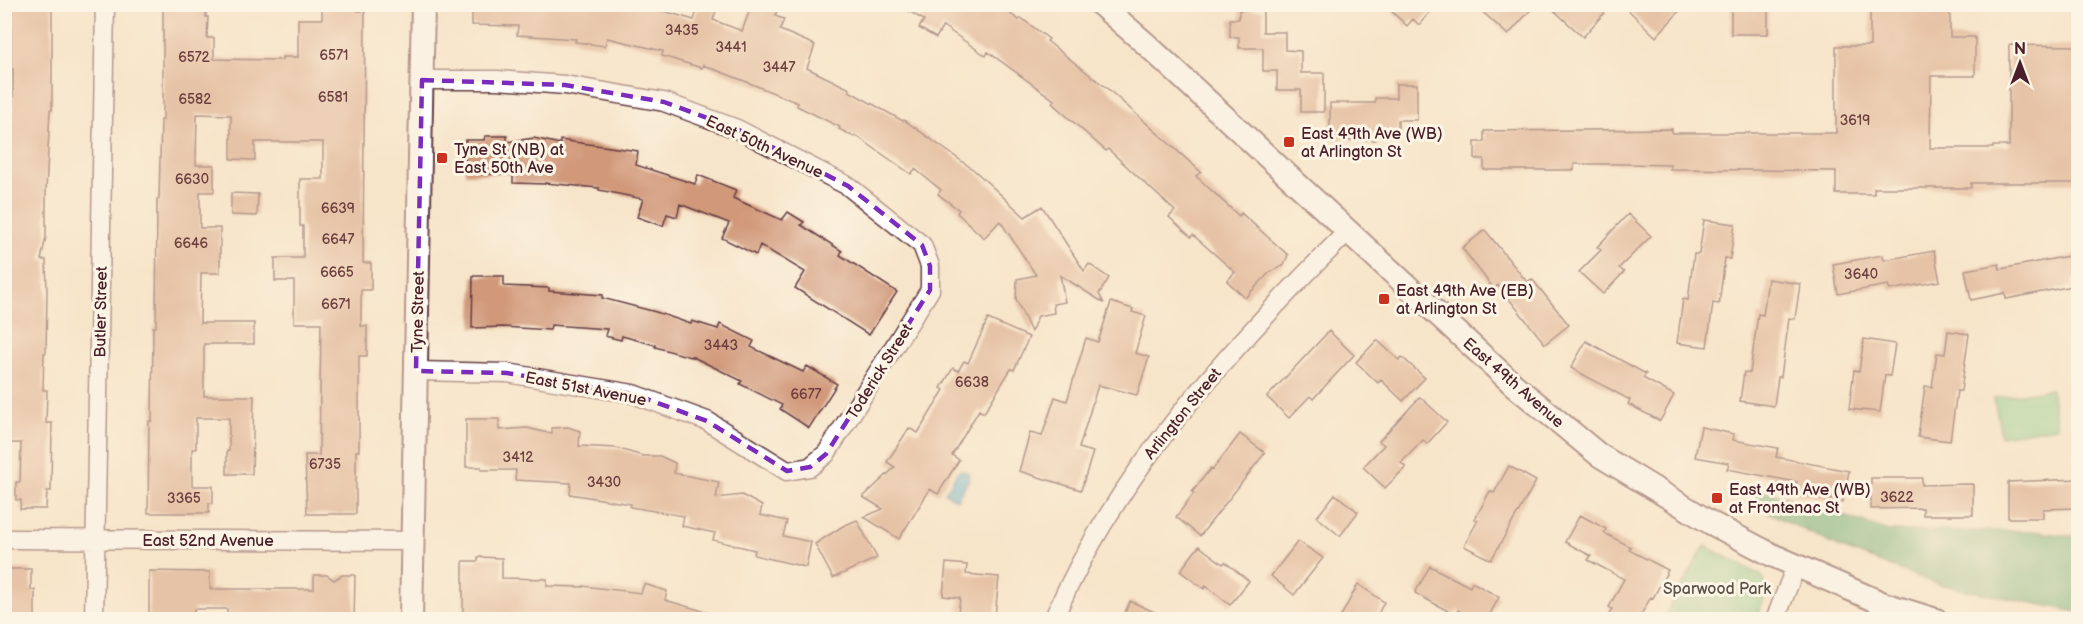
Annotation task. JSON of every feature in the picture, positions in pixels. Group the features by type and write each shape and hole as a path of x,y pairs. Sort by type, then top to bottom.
{"street":[{"name":"Butler Street","path":"94,620 105,4"},
{"name":"Tyne Street","path":"411,620 423,4"},
{"name":"East 49th Avenue","path":"1100,4 1514,385 1599,455 1711,523 1796,566 1884,604 1936,620"},
{"name":"East 50th Avenue","path":"422,80 497,80 565,85 664,102 737,129 848,186 922,245 930,266"},
{"name":"Arlington Street","path":"1053,620 1094,540 1132,477 1169,426 1237,346 1347,232"},
{"name":"Toderick Street","path":"810,467 826,454 930,290 930,266"},
{"name":"East 51st Avenue","path":"416,371 507,373 633,394 706,421 787,471 810,467"},
{"name":"East 52nd Avenue","path":"4,538 412,541"},
{"path":"1775,620 1796,566"}],"highlighted area":[{"path":"422,80 565,85 664,102 737,129 848,186 922,245 930,266 930,290 826,454 810,467 787,471 707,421 633,394 507,373 416,371"}],"green space":[{"path":"2051,389 2057,427 2001,436 1994,398"},
{"path":"1755,487 1890,531 2032,531 2078,537 2078,612 1937,584 1839,547 1755,506"},
{"name":"Sparwood Park","path":"1705,546 1762,576 1766,587 1755,619 1663,619"}],"water":[{"path":"960,470 968,472 969,479 957,500 945,493"}],"building":[{"path":"4,4 52,4 52,110 50,110 46,191 46,237 41,260 46,260 47,292 43,390 47,390 46,423 52,423 51,491 47,491 46,509 20,509 21,500 16,500 16,482 20,482 21,443 4,443 4,120 13,120 13,69 11,69 11,28 4,28"},
{"path":"170,4 206,4 207,38 214,38 214,59 282,60 282,57 298,57 298,19 322,19 322,4 358,4 358,11 365,11 363,263 371,263 371,290 361,290 361,326 367,326 367,356 359,356 359,451 356,451 356,514 307,514 305,455 319,455 321,323 294,323 294,281 275,281 275,258 303,258 300,179 323,179 323,142 255,142 255,160 231,159 231,115 197,114 196,165 214,165 214,192 200,192 200,228 220,228 220,273 201,273 200,323 254,323 254,344 204,344 204,396 254,396 252,474 227,474 229,418 196,418 196,449 192,449 192,486 213,486 213,503 209,503 209,513 148,513 153,327 156,327 157,199 159,199 161,120 163,120 163,6 170,6"},
{"path":"472,4 661,4 660,10 694,20 699,4 705,4 717,8 713,20 742,31 752,4 780,4 775,16 784,19 780,30 815,45 807,68 850,89 849,91 904,120 974,170 1025,217 1042,206 1084,271 1089,264 1109,278 1099,294 1104,303 1060,275 1065,302 1053,304 1054,313 1038,316 1031,332 1016,299 1017,279 1036,275 1000,221 984,238 957,213 959,210 938,194 941,190 915,169 911,174 855,135 854,137 839,129 840,127 797,106 798,103 703,65 702,68 662,56 663,51 607,38 605,46 575,42 576,39 517,35 518,26 472,25"},
{"path":"897,4 997,4 1019,20 1021,18 1108,89 1201,172 1196,176 1239,216 1241,213 1288,255 1284,265 1270,272 1245,298 1227,281 1235,272 1169,217 1175,211 1108,149 1106,151 1052,103 1054,100 988,52 986,56 943,26 936,38 919,28 924,20"},
{"path":"1384,4 1437,4 1419,25 1413,19 1407,26"},
{"path":"1474,4 1536,4 1508,35"},
{"path":"1547,4 1612,4 1583,37"},
{"path":"1622,4 1686,4 1656,37"},
{"path":"1731,4 1768,4 1768,34 1731,34"},
{"path":"1870,4 1950,4 1950,37 1975,37 1975,76 1931,76 1930,148 2009,146 2009,45 2079,46 2079,174 2075,174 2075,183 1971,183 1971,188 1874,188 1874,194 1836,194 1836,171 1670,169 1670,165 1626,164 1574,164 1574,170 1484,170 1484,159 1475,159 1475,142 1484,142 1484,131 1672,129 1672,133 1836,133 1836,46 1870,46"},
{"path":"1239,10 1263,10 1263,32 1285,32 1285,50 1301,51 1301,73 1324,73 1324,112 1301,112 1301,90 1277,90 1277,71 1263,71 1263,48 1239,48 1239,37 1230,37 1230,19 1239,19"},
{"path":"1396,84 1417,84 1417,120 1398,120 1398,136 1376,136 1376,140 1330,140 1330,103 1375,103 1375,98 1396,98"},
{"path":"485,136 507,136 507,142 534,138 560,144 560,140 638,151 636,165 695,184 698,175 736,190 733,198 782,220 788,212 804,222 801,225 842,251 840,255 897,292 869,335 795,288 805,272 760,245 756,255 722,238 729,223 680,204 677,217 667,214 663,226 637,217 643,199 599,190 599,188 545,183 513,183 513,174 465,174 465,140 484,140"},
{"path":"231,193 258,194 257,216 231,215"},
{"path":"1628,214 1651,236 1619,268 1624,272 1603,294 1579,272 1601,250 1597,247"},
{"path":"1704,220 1735,224 1730,259 1725,258 1719,304 1713,303 1707,347 1677,343 1683,299 1688,300 1694,254 1699,254"},
{"path":"1485,230 1527,282 1532,279 1569,325 1545,344 1498,285 1494,289 1462,248"},
{"path":"1934,251 1940,281 1890,290 1888,285 1838,294 1833,264 1883,255 1884,260"},
{"path":"2079,254 2079,278 2072,279 2073,286 2006,299 2005,293 1971,300 1965,270 1999,264 2000,269"},
{"path":"473,276 504,276 504,286 549,288 549,291 603,295 602,298 691,324 692,321 718,329 720,324 754,341 751,347 803,372 807,366 837,384 809,428 780,409 782,405 740,384 742,381 691,356 622,336 621,340 605,336 607,329 551,325 550,330 472,328"},
{"path":"1768,279 1800,284 1795,319 1789,318 1781,377 1778,377 1774,406 1740,401 1744,372 1750,373 1758,314 1763,315"},
{"path":"1111,302 1146,316 1135,353 1149,357 1137,395 1098,385 1079,448 1093,452 1081,490 1019,471 1030,433 1042,436 1055,397 1067,401 1086,338 1098,342"},
{"path":"988,319 1029,337 1014,370 1011,369 984,413 979,410 952,455 959,460 938,494 930,489 899,539 864,517 883,509 863,497 895,467 887,462 909,428 918,433 944,390 941,388 953,368 958,371 964,361 968,363"},
{"path":"1329,331 1354,355 1313,399 1310,396 1289,418 1267,397"},
{"path":"1948,331 1969,334 1961,391 1957,391 1950,441 1918,437 1925,386 1932,387 1937,353 1945,354"},
{"path":"1864,339 1895,344 1890,376 1885,375 1880,412 1849,409 1854,370 1859,371"},
{"path":"1377,340 1399,360 1402,357 1425,378 1403,401 1381,380 1378,383 1356,362"},
{"path":"1586,341 1646,374 1643,378 1674,395 1660,421 1628,404 1630,400 1571,368"},
{"path":"1420,397 1447,422 1427,444 1423,440 1401,463 1406,467 1385,488 1363,467 1384,445 1379,441"},
{"path":"466,419 499,419 499,430 527,428 552,434 552,428 568,427 580,431 579,446 616,448 643,456 660,456 675,463 674,473 719,482 716,498 742,495 762,506 760,515 787,521 783,536 811,542 806,567 754,555 755,550 713,540 715,533 682,526 684,516 570,494 571,483 515,480 516,470 481,470 481,467 466,467"},
{"path":"1701,427 1734,434 1733,440 1778,448 1776,457 1849,471 1843,502 1795,493 1797,482 1727,469 1729,463 1695,457"},
{"path":"1240,434 1265,453 1200,536 1176,517 1194,493 1192,492"},
{"path":"1509,466 1536,481 1491,560 1464,546 1490,491 1494,493"},
{"path":"1871,478 1922,478 1922,485 1973,484 1973,515 1923,515 1923,508 1871,509"},
{"path":"2079,479 2079,508 2043,509 2043,518 2008,518 2008,482"},
{"path":"1335,494 1358,512 1340,536 1317,517"},
{"path":"1580,515 1606,529 1604,533 1631,547 1629,550 1668,570 1638,620 1606,620 1612,609 1609,607 1624,579 1588,560 1591,556 1565,542"},
{"path":"857,520 877,558 833,578 815,544"},
{"path":"1298,541 1323,558 1294,595 1271,576"},
{"path":"1199,546 1223,564 1225,562 1249,581 1230,605 1206,586 1204,589 1180,571"},
{"path":"478,557 502,558 502,578 547,579 547,586 583,586 641,593 644,584 667,591 665,600 717,615 716,620 512,620 512,618 463,617 463,561 478,561"},
{"path":"946,563 967,565 966,574 999,577 995,616 958,612 960,598 943,596"},
{"path":"1430,566 1470,587 1472,582 1499,597 1487,620 1476,620 1458,610 1455,615 1415,593"},
{"path":"4,569 31,569 31,590 35,590 35,620 4,620"},
{"path":"149,571 210,572 210,589 314,589 314,575 327,575 334,580 342,575 355,575 354,620 227,620 227,609 194,609 194,620 149,620"},
{"path":"1358,584 1384,602 1375,620 1339,620"},
{"path":"1130,601 1172,620 1122,620"}],"place":[{"name":"East 49th Ave (WB) at Arlington St","path":"1289,142"},
{"name":"Tyne St (NB) at East 50th Ave","path":"442,158"},
{"name":"East 49th Ave (EB) at Arlington St","path":"1384,299"},
{"name":"East 49th Ave (WB) at Frontenac St","path":"1717,498"}]}
